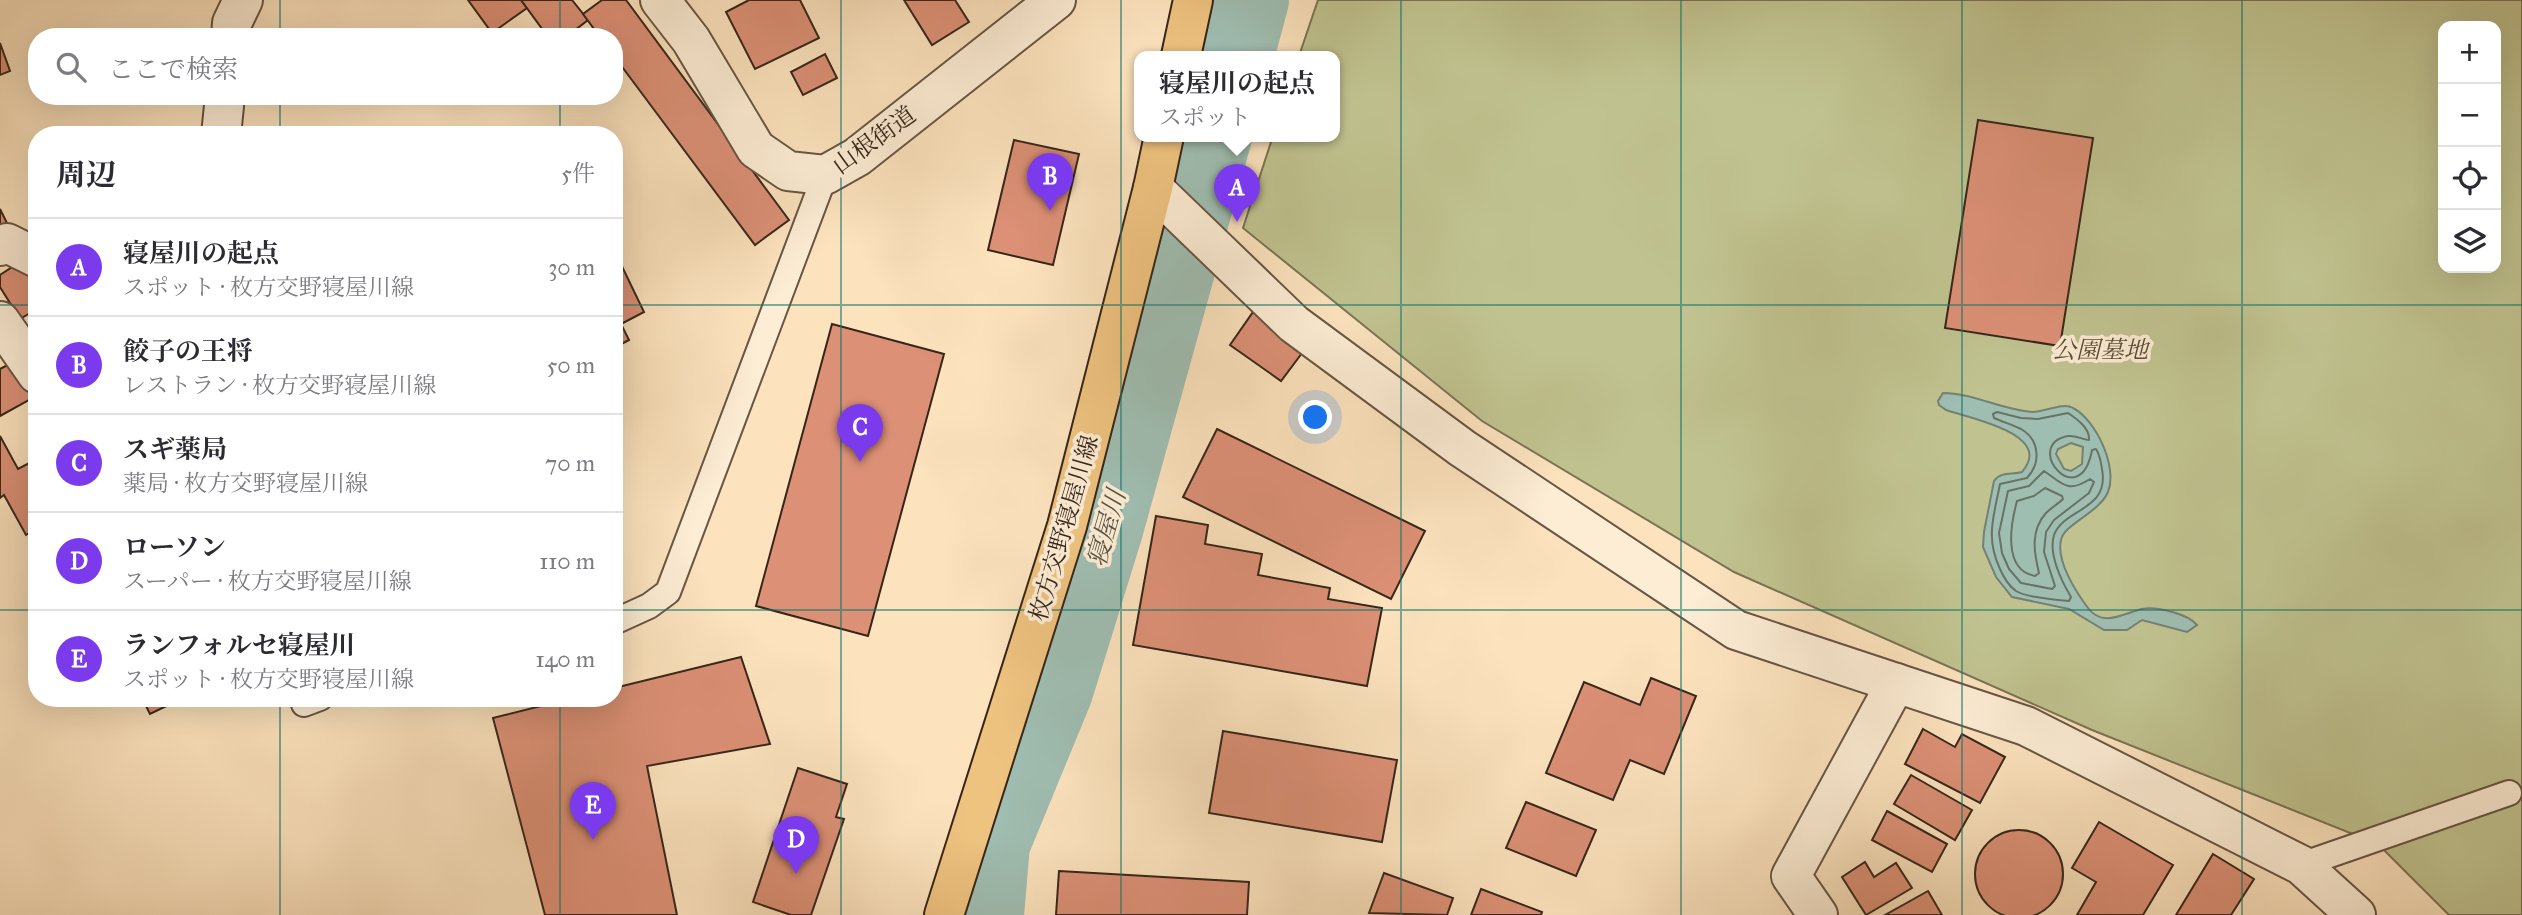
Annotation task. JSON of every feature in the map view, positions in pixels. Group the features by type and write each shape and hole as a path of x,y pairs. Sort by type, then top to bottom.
{"main road":[{"path":"1182,51 1193,0"},
{"name":"枚方交野寝屋川線","path":"944,915 1067,526 1165,199 1164,142"}],"street":[{"path":"231,28 243,0"},
{"name":"山根街道","path":"660,0 691,40 756,149 789,171 825,175 857,157 1056,0"},
{"path":"222,126 224,105"},
{"path":"1165,199 1294,324 1462,448 1736,630 2026,726 2301,864 2357,915"},
{"path":"0,246 7,243 28,254"},
{"path":"0,321 28,361"},
{"path":"1818,915 1791,876 1896,683"}],"lane":[{"path":"623,618 649,606 668,592 825,175"},
{"path":"2301,864 2509,793"}],"green space":[{"name":"公園墓地","path":"1318,0 2522,0 2522,915 2449,915 2378,844 2092,730 1734,572 1482,421 1243,228 1271,142 1340,142 1340,51 1301,51"}],"water":[{"path":"1943,393 1976,398 2021,411 2037,412 2069,406 2082,414 2103,445 2110,470 2110,482 2104,499 2068,529 2061,540 2061,557 2073,585 2088,608 2100,617 2114,618 2142,609 2156,609 2180,614 2197,625 2187,632 2142,620 2127,630 2104,630 2069,609 2012,597 1996,577 1983,547 1984,532 1994,481 2003,475 2022,472 2029,459 2027,447 2019,438 2005,430 1946,410 1938,401","holes":["2071,443 2083,447 2082,464 2071,471 2064,469 2056,454 2058,449"]}],"building":[{"path":"468,0 521,0 527,8 499,28 488,28"},
{"path":"521,0 572,0 588,20 578,28 541,28"},
{"path":"602,0 626,0 789,220 755,245 623,68 623,28 593,28 583,14"},
{"path":"749,0 800,0 819,38 755,69 726,12"},
{"path":"904,0 955,0 969,22 932,45"},
{"path":"0,43 10,71 0,75"},
{"path":"825,54 837,78 803,95 791,72"},
{"path":"1978,120 2093,138 2060,346 1945,328"},
{"path":"1014,140 1079,154 1053,265 988,250"},
{"path":"0,209 10,229 0,234"},
{"path":"23,260 28,268 28,314 20,319 0,287 0,275"},
{"path":"623,268 644,312 623,323"},
{"path":"1253,312 1305,349 1281,381 1230,345"},
{"path":"832,324 944,354 868,636 756,606"},
{"path":"623,328 629,340 623,343"},
{"path":"17,360 28,381 28,400 0,416 0,369"},
{"path":"1217,429 1425,531 1391,599 1183,497"},
{"path":"0,436 18,469 28,464 28,534 26,535 4,495 0,498"},
{"path":"1156,516 1208,525 1205,544 1262,554 1258,575 1330,588 1328,599 1382,608 1367,686 1133,645"},
{"path":"741,657 770,744 647,766 677,915 545,915 493,718 537,707 623,707 623,686"},
{"path":"1651,678 1696,696 1664,774 1630,760 1613,800 1546,773 1584,682 1640,705"},
{"path":"146,707 164,707 150,714"},
{"path":"1923,729 1955,747 1962,734 2005,757 1980,803 1905,764"},
{"path":"1223,731 1397,760 1382,842 1209,813"},
{"path":"798,768 847,784 836,817 844,819 811,915 791,915 753,902"},
{"path":"1911,775 1972,810 1955,840 1894,804"},
{"path":"1526,802 1596,830 1576,876 1506,848"},
{"path":"1887,811 1947,844 1932,872 1872,840"},
{"path":"2099,822 2173,865 2143,915 2077,915 2096,882 2072,868"},
{"path":"2019,830 2044,837 2056,849 2062,865 2062,883 2056,899 2036,915 2002,915 1982,899 1978,891 1975,874 1978,857 1994,837 2002,833"},
{"path":"2213,854 2254,879 2231,915 2176,915"},
{"path":"1865,862 1874,877 1896,863 1912,888 1866,915 1842,877"},
{"path":"1059,871 1249,882 1247,915 1056,915"},
{"path":"1384,873 1453,898 1447,915 1369,913"},
{"path":"1481,889 1542,912 1541,915 1471,915"},
{"path":"1928,891 1942,915 1885,915"}],"waterway":[{"name":"寝屋川","path":"1238,51 1252,0"},
{"name":"寝屋川","path":"987,915 993,844 1056,691 1107,526 1213,142"}],"place":[{"name":"餃子の王将","path":"1050,211"},
{"name":"寝屋川の起点","path":"1237,222"},
{"name":"スギ薬局","path":"860,462"},
{"name":"ランフォルセ寝屋川","path":"593,840"},
{"name":"ローソン","path":"796,874"}]}
